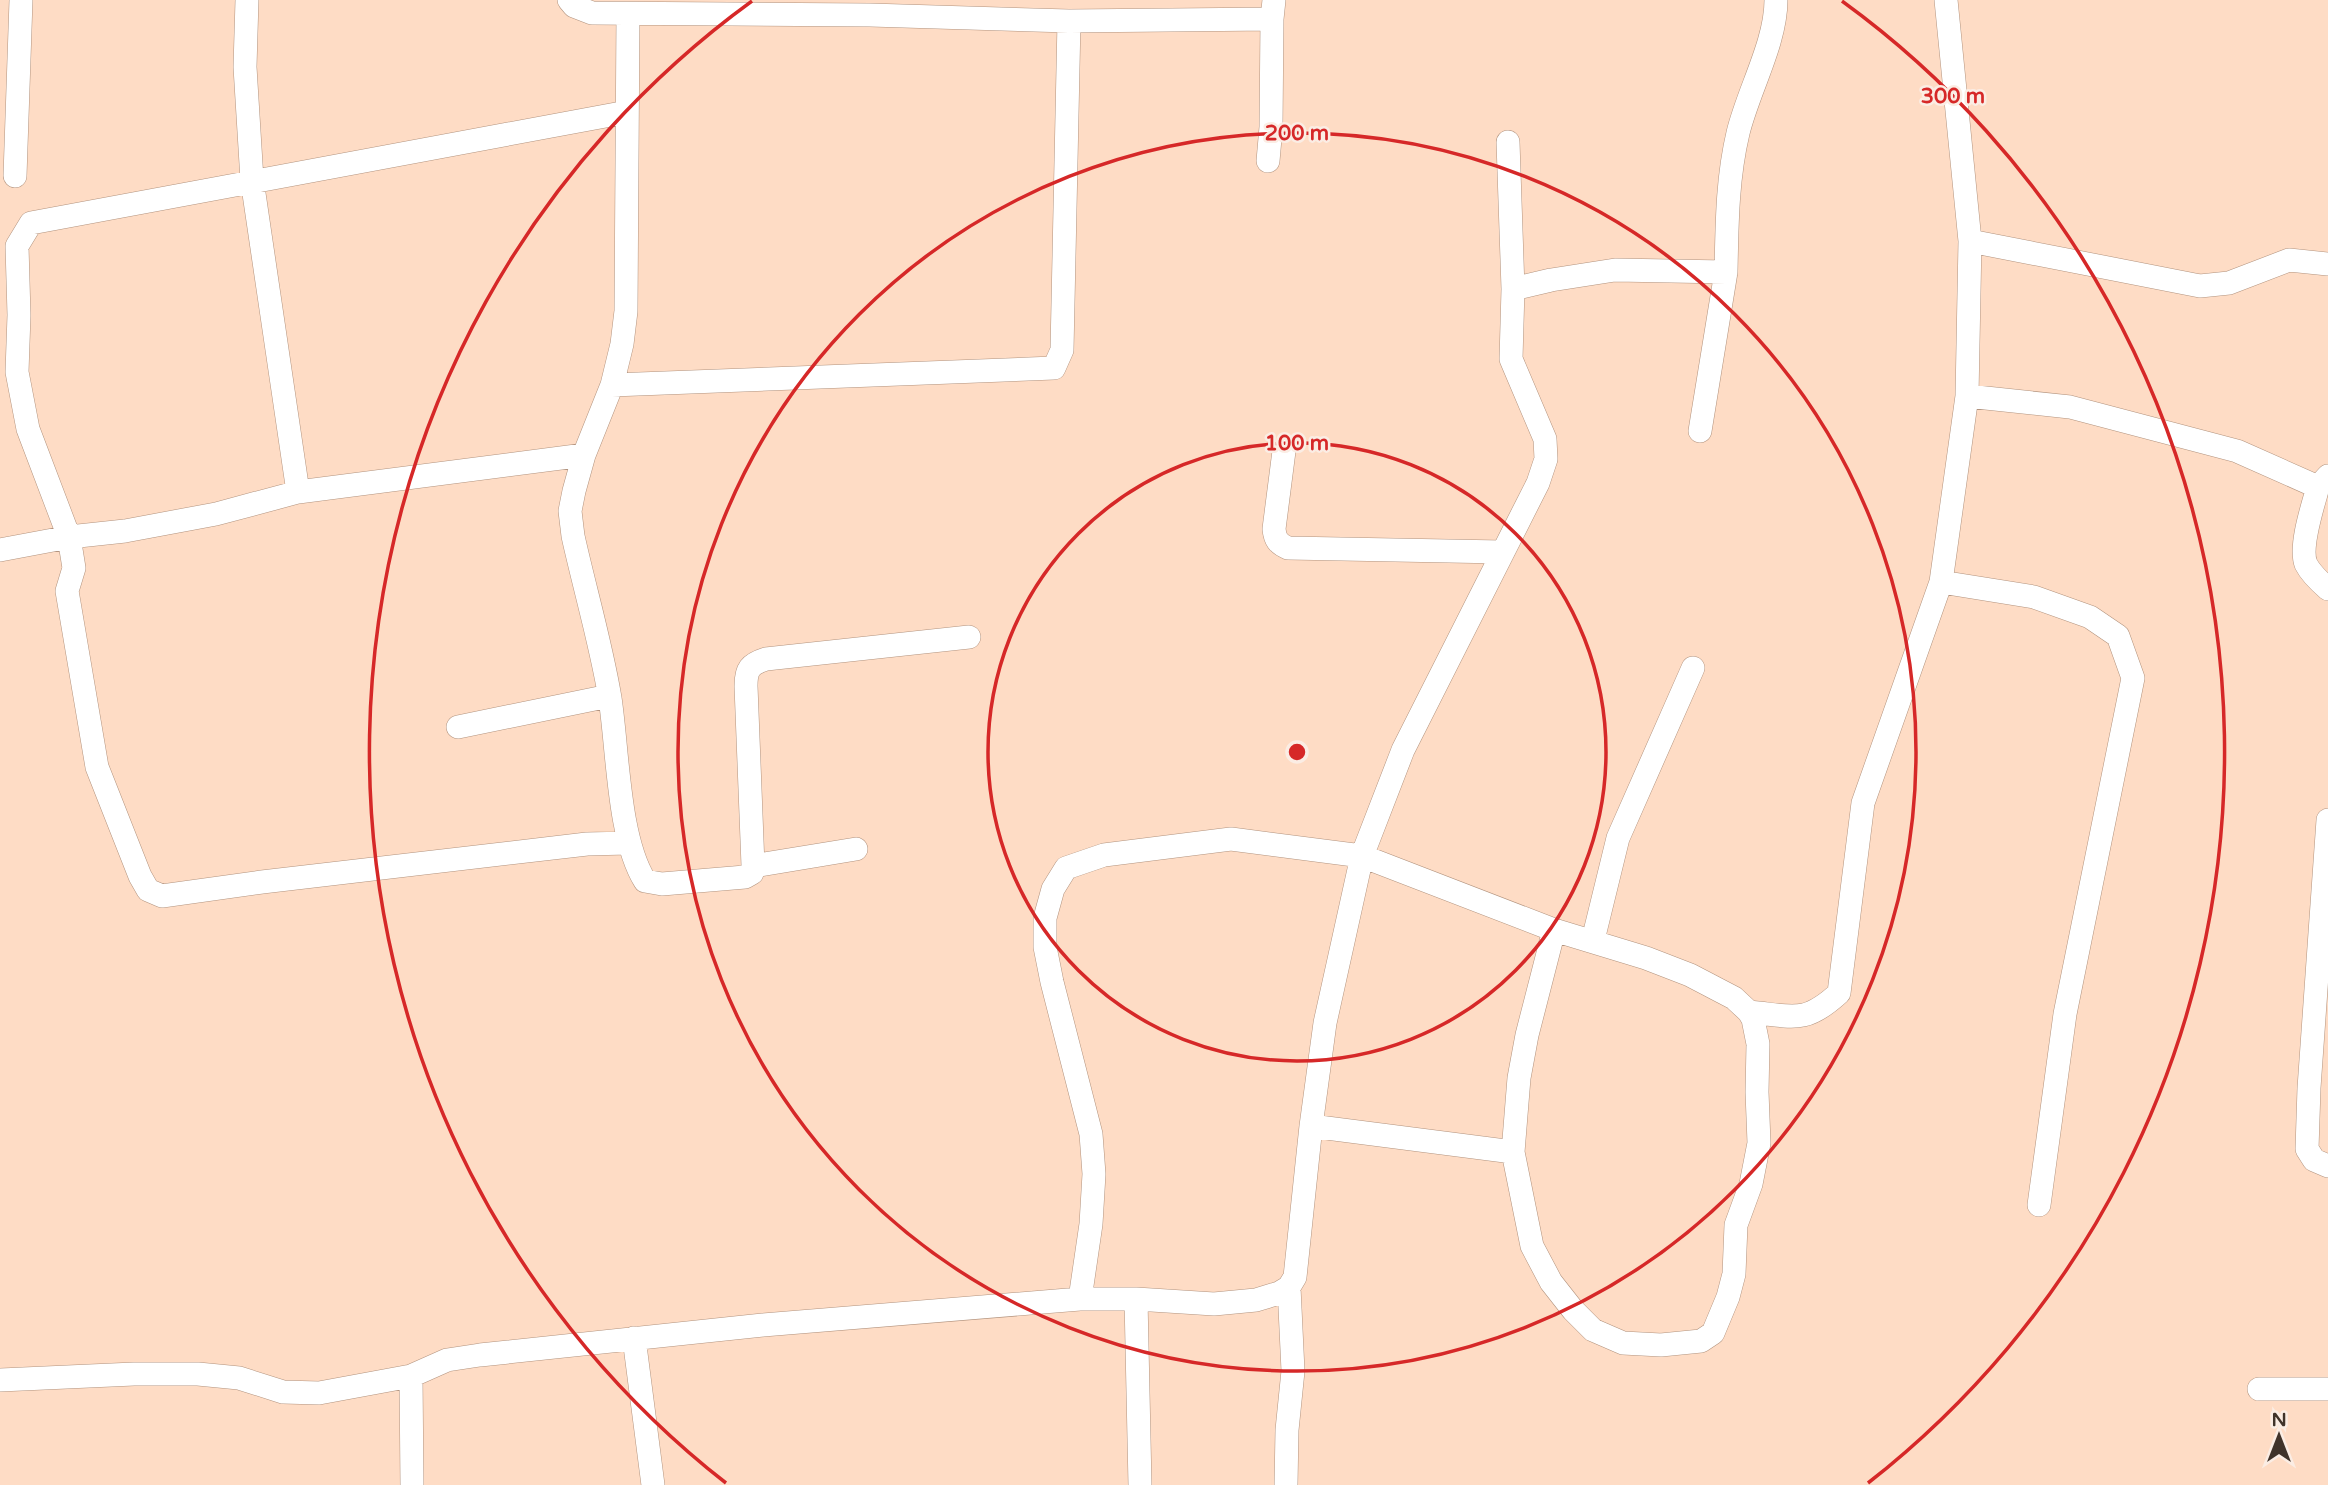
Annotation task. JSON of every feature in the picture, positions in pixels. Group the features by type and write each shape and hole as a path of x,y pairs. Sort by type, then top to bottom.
{"street":[{"path":"15,176 21,0"},
{"path":"247,0 245,67 252,180 298,492"},
{"path":"569,0 573,6 592,13 870,7 1069,21 1273,10 1268,161"},
{"path":"1700,431 1726,272 1726,216 1737,134 1772,33 1776,0"},
{"path":"1749,1012 1799,1017 1820,1010 1839,993 1863,803 1941,582 1967,396 1970,241 1946,0"},
{"path":"628,14 626,312 622,344 611,385 584,455 570,511 573,536 610,696 628,843 645,881 652,884 745,877 752,873 746,671 753,663 766,659 969,637"},
{"path":"611,385 1054,368 1062,351 1069,21"},
{"path":"627,112 31,222 17,246 18,372 28,429 69,537 74,568 67,591 97,767 148,890 162,896 587,844 628,843"},
{"path":"1286,1485 1287,1430 1293,1371 1289,1287 1295,1277 1325,1023 1362,856 1403,750 1538,483 1545,459 1545,439 1511,359 1513,289 1508,142"},
{"path":"1970,241 2200,286 2229,283 2289,260 2328,264"},
{"path":"1513,289 1615,270 1726,272"},
{"path":"1967,396 2070,407 2237,451 2323,482 2305,542 2305,562 2328,589"},
{"path":"1284,451 1274,529 1281,545 1288,548 1502,552"},
{"path":"0,550 216,514 298,492 584,455"},
{"path":"1941,582 2034,597 2090,617 2118,636 2133,678 2065,1014 2039,1205"},
{"path":"1593,940 1621,829 1693,667"},
{"path":"458,727 610,696"},
{"path":"2328,820 2307,1149 2314,1160 2328,1166"},
{"path":"1080,1299 1094,1186 1091,1134 1045,947 1045,918 1053,889 1066,868 1104,855 1231,839 1362,856 1554,930 1593,940 1690,975 1734,998 1749,1012 1758,1044 1759,1143 1751,1184 1736,1225 1734,1274 1713,1333 1701,1341 1661,1345 1623,1343 1593,1330 1551,1282 1532,1246 1513,1152 1527,1035 1554,930"},
{"path":"753,866 856,849"},
{"path":"1311,1126 1513,1152"},
{"path":"0,1380 198,1374 239,1378 283,1392 319,1393 411,1376 447,1360 634,1338 1080,1299 1136,1299 1213,1304 1256,1300 1289,1287"},
{"path":"1136,1299 1140,1485"},
{"path":"634,1338 653,1485"},
{"path":"411,1376 412,1485"},
{"path":"2259,1389 2328,1389"}]}
